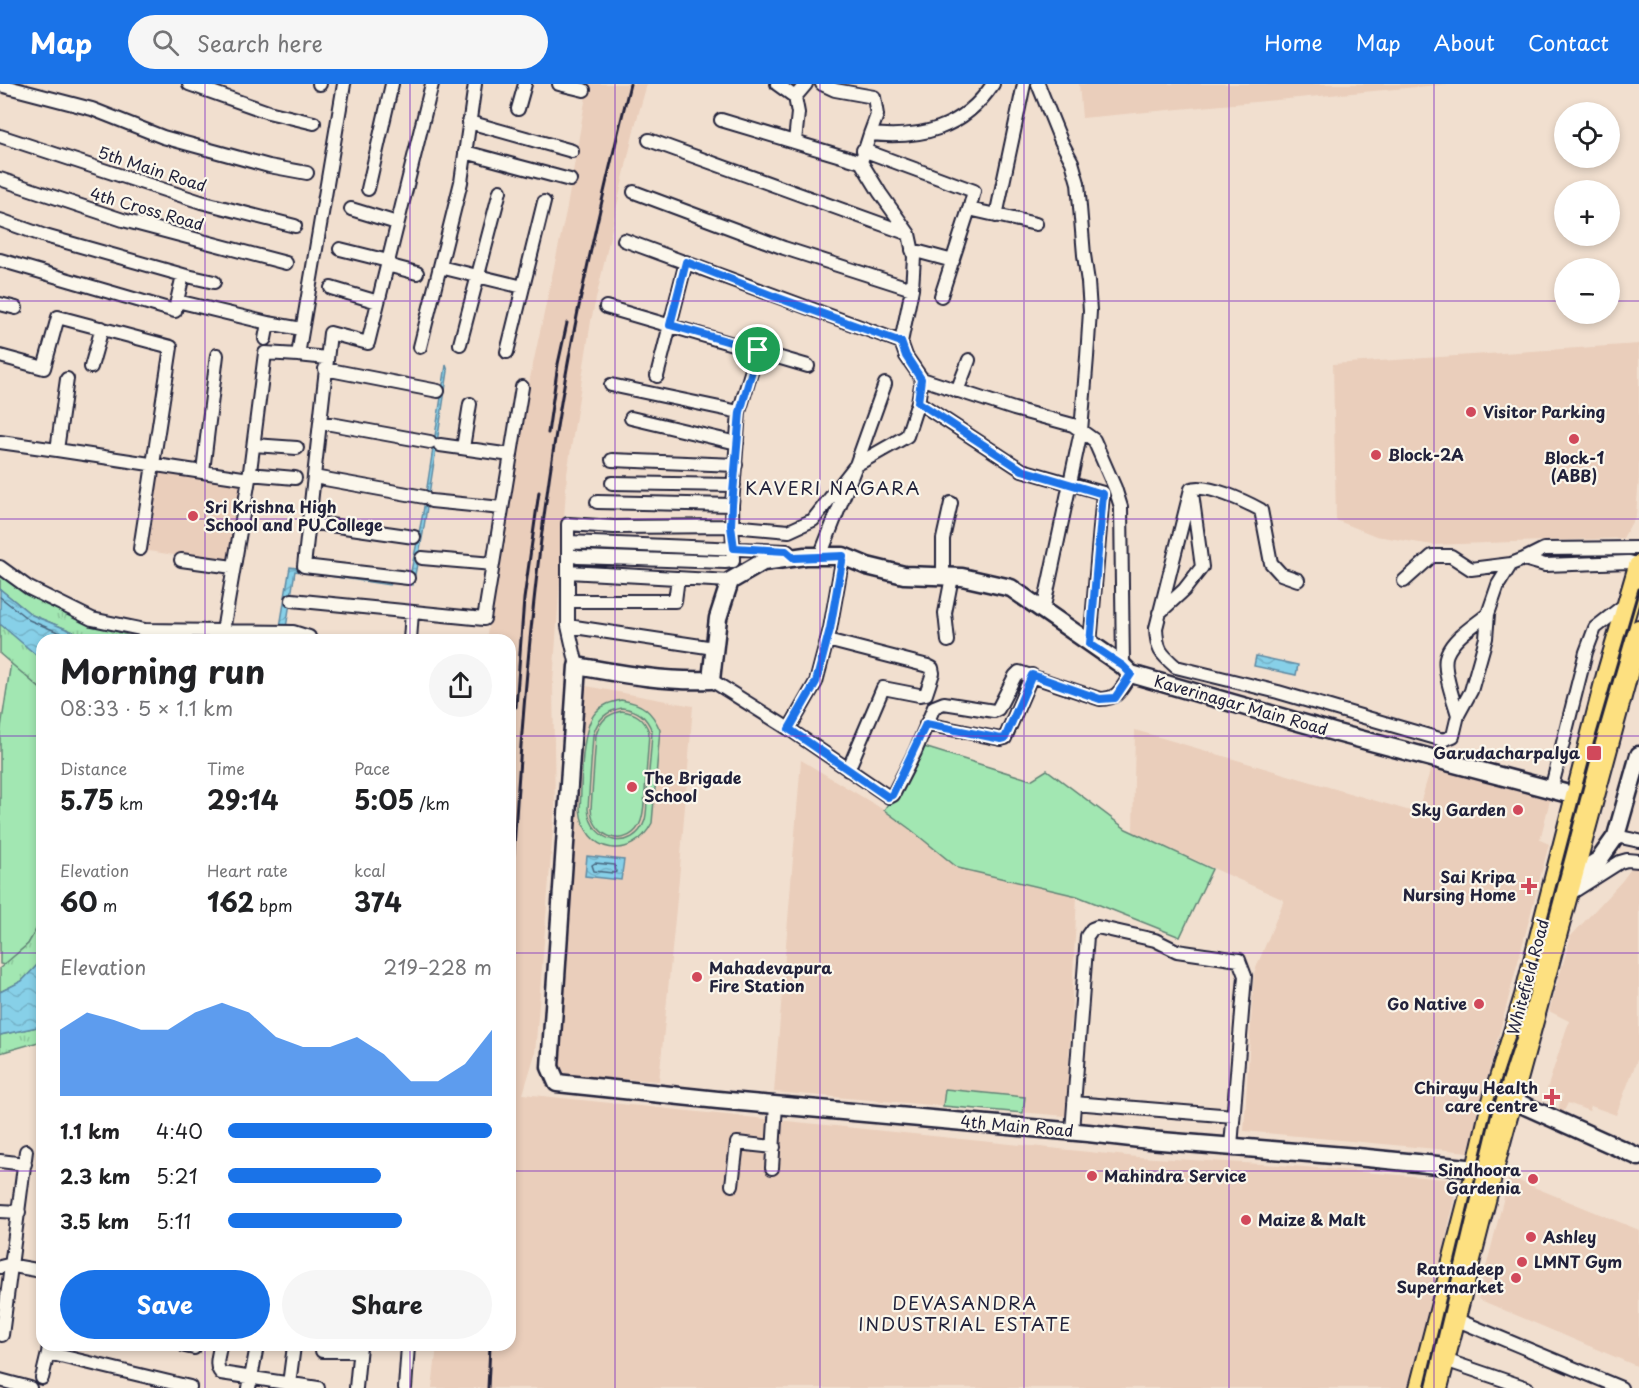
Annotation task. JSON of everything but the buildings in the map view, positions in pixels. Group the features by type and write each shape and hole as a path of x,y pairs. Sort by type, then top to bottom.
{"main road":[{"name":"Whitefield Road","path":"1420,1388 1491,1108 1525,996 1576,796 1639,566"},
{"name":"Whitefield Road","path":"1437,1388 1639,630"}],"street":[{"path":"189,84 268,112 314,123"},
{"path":"298,355 344,84"},
{"path":"368,189 392,84"},
{"path":"408,578 304,566 330,333 368,343 432,84"},
{"path":"420,347 461,182 475,84"},
{"path":"518,109 525,84"},
{"path":"559,84 584,90"},
{"path":"777,84 795,97 798,113 795,141"},
{"path":"795,97 806,84"},
{"path":"822,84 835,90 874,97 877,115 862,156 880,193 909,234 912,250 912,289 901,342 906,356 921,379 1073,425 1094,440 1121,507 1127,670 1115,698 1110,699 1100,699 1019,672 998,709 993,711 944,703 934,707 892,795 885,795 789,729 711,680 679,681 577,666 568,626 568,524 614,527 731,526 789,531 813,520 856,465 908,436 918,402 921,379"},
{"path":"870,135 904,136 940,129 966,113 993,84"},
{"path":"996,216 1024,84"},
{"path":"1038,84 1072,162 1078,183 1090,311 1081,431 1043,611"},
{"path":"0,85 92,109 173,140 269,166 307,172"},
{"path":"721,120 795,141 862,156 974,191 941,296"},
{"path":"470,122 572,151"},
{"name":"5th Main Road","path":"0,136 201,202 296,226"},
{"path":"649,140 909,234"},
{"path":"465,152 570,180"},
{"name":"4th Cross Road","path":"0,179 123,220 286,263"},
{"path":"460,344 500,191"},
{"path":"634,192 784,248 912,289"},
{"path":"507,352 544,202"},
{"path":"351,209 398,223"},
{"path":"969,210 1036,224"},
{"path":"0,220 45,236 214,282"},
{"path":"624,240 901,342"},
{"path":"340,249 417,273"},
{"path":"912,250 953,261"},
{"path":"0,261 175,311 183,275"},
{"path":"657,376 686,262"},
{"path":"440,267 523,287"},
{"path":"331,288 378,302"},
{"path":"177,301 302,329"},
{"path":"0,304 16,308"},
{"path":"606,307 808,366"},
{"path":"0,356 44,368 58,317 171,347 140,549"},
{"path":"265,339 268,323"},
{"path":"92,367 102,328"},
{"path":"568,548 578,557 733,561 731,526 740,412 758,350"},
{"path":"223,631 254,445 265,353 298,355 438,391"},
{"path":"203,471 217,354"},
{"path":"957,391 969,360"},
{"path":"57,450 67,380"},
{"path":"819,556 856,465 885,384"},
{"path":"611,385 740,412"},
{"path":"292,600 484,619 522,387"},
{"path":"918,402 1022,470 1103,494 1090,644"},
{"path":"463,448 470,404"},
{"path":"631,418 737,443"},
{"path":"320,422 435,444 511,455"},
{"path":"0,442 203,471 295,478"},
{"path":"254,445 297,448"},
{"path":"612,460 736,465"},
{"path":"314,477 428,499 502,508"},
{"path":"612,483 734,485"},
{"path":"1191,489 1202,487 1248,503 1261,510 1271,563 1281,574 1298,580"},
{"path":"1191,489 1156,628 1156,647 1176,668 1278,692 1443,740 1453,736 1458,715 1471,691 1486,638 1488,614 1498,585 1511,564"},
{"path":"1159,613 1184,590 1202,567 1191,489"},
{"path":"597,502 732,505"},
{"path":"948,641 945,613 948,577 943,539 951,503"},
{"path":"309,522 414,537"},
{"path":"610,558 614,527"},
{"path":"568,548 612,544 734,548 790,554 789,531"},
{"path":"1404,581 1432,556 1451,556 1471,569 1511,564 1544,549 1639,548"},
{"name":"Kaverinagar Main Road","path":"730,580 763,562 790,554 843,556 867,566 904,575 948,577 1011,588 1127,670 1337,733 1576,796"},
{"path":"789,729 816,682 827,640 843,556"},
{"path":"422,558 493,564"},
{"path":"1524,559 1545,565 1629,562 1639,566"},
{"path":"181,560 233,567"},
{"path":"0,567 29,588 92,619 145,630 293,632 299,634"},
{"path":"568,572 730,580 718,618 711,680"},
{"path":"568,601 675,601 678,578"},
{"path":"1551,790 1586,652 1595,628 1629,601"},
{"path":"410,634 412,612"},
{"path":"1458,715 1448,676 1446,656 1454,643 1488,614"},
{"path":"568,626 714,648"},
{"path":"827,640 928,666 932,668 933,673 926,694 919,695 883,688 848,770"},
{"name":"4th Main Road","path":"577,666 550,1067 557,1083 1477,1169"},
{"path":"926,724 1005,738 1032,675"},
{"path":"1570,885 1599,860 1616,836 1639,755"},
{"path":"1616,836 1639,841"},
{"path":"1570,885 1620,862 1639,861"},
{"path":"1072,1131 1087,936 1092,929 1097,927 1155,940 1177,951 1239,960 1245,975 1231,1146"},
{"path":"1512,1101 1639,1157"},
{"path":"1074,1103 1233,1116"},
{"path":"772,1168 776,1105"},
{"path":"732,1185 737,1143 774,1148"},
{"path":"2,1335 6,1267 19,1212 26,1151"},
{"path":"0,1161 25,1164"},
{"path":"0,1210 19,1212"},
{"path":"6,1267 36,1270"},
{"path":"1455,1319 1621,1388"},
{"path":"42,1378 49,1351"},
{"path":"56,1351 190,1388"},
{"path":"219,1351 217,1364 221,1373 250,1383 289,1384 318,1388"},
{"path":"250,1383 256,1351"},
{"path":"289,1384 293,1351"},
{"path":"356,1388 359,1351"},
{"path":"405,1388 408,1351"},
{"path":"1445,1360 1527,1388"},
{"path":"0,1380 30,1388"}],"shaded area":[{"path":"588,84 647,84 635,126 591,321 567,474 553,683 555,805 535,1054 523,1094 1137,1157 1281,1165 1458,1180 1439,1273 1408,1388 432,1388 436,1351 516,1351 516,634 487,634 530,378 567,207"},
{"path":"1079,84 1449,84 1082,118"},
{"path":"1639,344 1639,478 1636,515 1623,538 1433,545 1376,536 1336,520 1333,364"},
{"name":"Sri Krishna High School and PU College","path":"157,467 243,482 229,564 143,550"},
{"name":"The Brigade School","path":"586,686 693,706 659,1081 565,1076 559,1070 556,1057"},
{"path":"1135,730 1417,813 1431,768 1551,796 1540,840 1549,844 1468,1152 1244,1131 1254,973 1284,900 1133,832"},
{"path":"801,760 884,810 925,842 1077,896 1066,1116 774,1092"},
{"path":"1633,866 1639,867 1639,1055 1616,1115 1591,1106 1589,1111 1568,1103 1563,1113 1557,1111 1563,1095 1547,1089 1569,1021 1549,1011 1571,936"},
{"path":"1509,1177 1639,1230 1639,1367 1478,1299"}],"green space":[{"path":"0,573 46,605 124,634 78,634 32,615 0,589"},
{"path":"0,624 36,654 36,685 0,654"},
{"path":"11,662 36,685 36,930 28,944 5,965 0,964 0,734"},
{"path":"621,700 635,703 645,709 660,730 652,823 633,844 621,848 610,848 590,836 583,824 580,809 584,744 591,720 596,712 608,704","holes":["628,709 641,715 652,731 646,814 640,830 632,837 614,840 604,837 597,830 591,821 588,809 593,735 597,724 611,711"]},
{"path":"622,711 639,717 649,732 645,793 642,818 636,830 621,838 613,838 598,828 593,820 591,809 596,735 605,719"},
{"path":"924,747 1031,780 1047,770 1126,829 1212,869 1180,937 1077,896 958,868 884,810"},
{"path":"36,930 36,966 22,981 0,992 0,968 28,944"},
{"path":"36,1027 36,1043 0,1053 0,1035"},
{"path":"945,1089 1025,1097 1023,1113 943,1106"}],"water":[{"path":"446,365 448,371 413,585 392,582 390,585 295,571 286,628 280,627 290,567 409,581 423,513"},
{"path":"0,589 32,615 78,634 36,634 36,655 0,624"},
{"path":"1256,656 1298,665 1296,675 1254,666"},
{"path":"587,856 624,860 621,880 585,876"},
{"path":"36,966 36,1027 0,1035 0,992 22,981"}],"railway":[{"path":"516,814 537,570 556,432 582,293 630,84"},
{"path":"548,433 558,364 567,323"},
{"path":"516,707 524,599 539,492"},
{"path":"1425,1388 1492,1109 1521,1021 1594,744 1639,589"},
{"path":"488,1388 490,1351"}],"place":[{"name":"Visitor Parking","path":"1471,412"},
{"name":"Block-1 (ABB)","path":"1574,439"},
{"name":"Block-2A","path":"1376,455"},
{"name":"Sri Krishna High School and PU College","path":"193,516"},
{"name":"Garudacharpalya","path":"1594,753"},
{"name":"The Brigade School","path":"632,787"},
{"name":"Sky Garden","path":"1518,810"},
{"name":"Sai Kripa Nursing Home","path":"1529,886"},
{"name":"Mahadevapura Fire Station","path":"697,977"},
{"name":"Go Native","path":"1479,1004"},
{"name":"Chirayu Health care centre","path":"1552,1097"},
{"name":"Mahindra Service","path":"1092,1176"},
{"name":"Sindhoora Gardenia","path":"1533,1179"},
{"name":"Maize & Malt","path":"1246,1220"},
{"name":"Ashley","path":"1531,1237"},
{"name":"LMNT Gym","path":"1522,1262"},
{"name":"Ratnadeep Supermarket","path":"1516,1278"}],"district":[{"name":"KAVERI NAGARA","path":"833,489"},
{"name":"DEVASANDRA INDUSTRIAL ESTATE","path":"965,1314"}],"route":[{"path":"686,262 901,342 906,356 921,379 918,402 1022,470 1103,494 1090,644 1131,674 1115,698 1100,699 1032,675 1005,738 970,734 926,724 915,752 892,795 888,797 789,729 816,682 830,629 843,556 794,558 786,551 734,548 731,526 740,412 758,350 670,325 686,262"}]}
